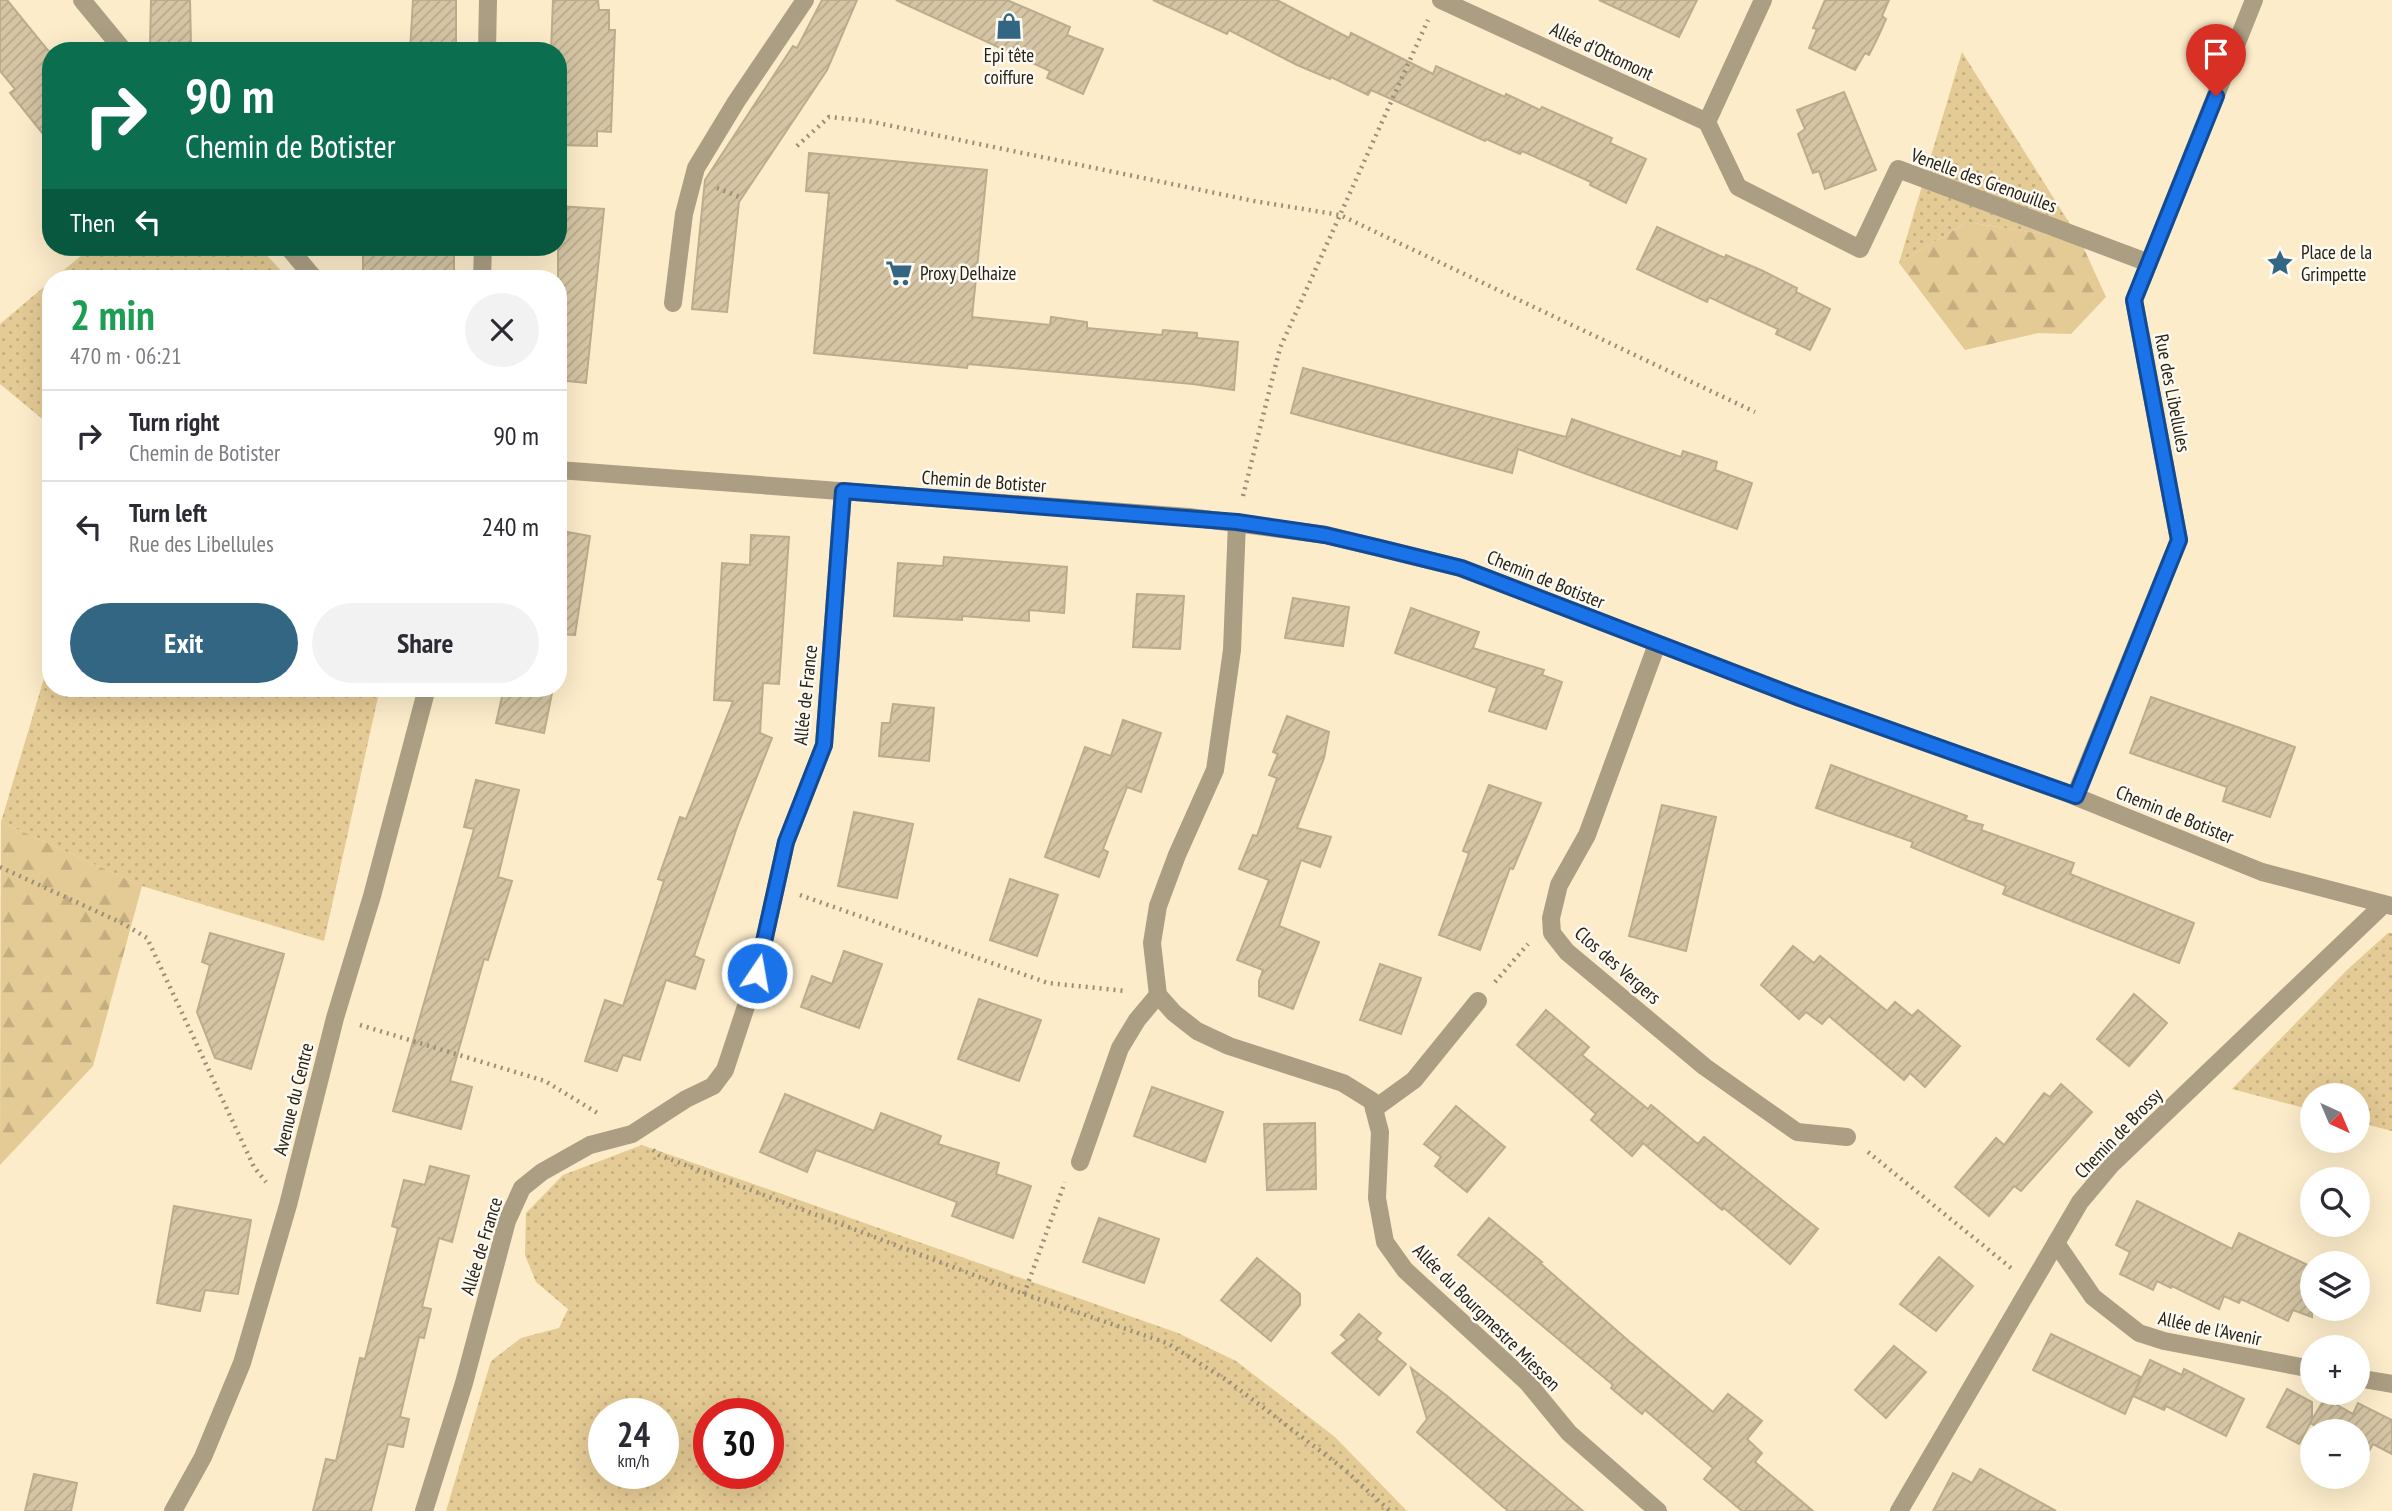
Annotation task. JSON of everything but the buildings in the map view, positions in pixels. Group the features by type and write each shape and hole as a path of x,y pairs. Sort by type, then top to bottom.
{"street":[{"path":"82,0 117,42"},
{"path":"487,42 488,0"},
{"path":"673,303 684,214 696,168 736,102 805,0"},
{"path":"1707,122 1763,0"},
{"name":"Rue des Libellules","path":"2076,796 2179,540 2134,300 2254,0"},
{"name":"Allée d'Ottomont","path":"1436,6 1707,122"},
{"name":"Venelle des Grenouilles","path":"1707,122 1738,187 1860,249 1898,169 2149,263"},
{"path":"296,256 307,270"},
{"name":"Chemin de Botister","path":"567,471 1237,522 1325,535 1461,568 1657,644 2076,796 2262,872 2388,906"},
{"name":"Allée de France","path":"424,1511 464,1383 507,1221 522,1188 542,1172 590,1145 632,1134 686,1099 713,1086 724,1070 757,973 786,842 824,745 843,491"},
{"path":"1237,522 1232,650 1215,770 1177,855 1158,906 1152,943 1158,995 1174,1013 1197,1031 1229,1046 1343,1083 1372,1101 1374,1109 1414,1080 1478,1001"},
{"name":"Clos des Vergers","path":"1657,644 1587,835 1559,885 1551,918 1552,933 1567,952 1705,1067 1797,1132 1847,1137"},
{"name":"Avenue du Centre","path":"173,1511 203,1457 242,1363 288,1205 335,1018 372,896 424,697"},
{"name":"Chemin de Brossy","path":"1899,1511 2080,1202 2111,1165 2388,906"},
{"path":"1080,1162 1120,1048 1137,1020 1158,995"},
{"name":"Allée du Bourgmestre Miessen","path":"1374,1109 1380,1132 1377,1198 1385,1242 1405,1270 1527,1382 1569,1433 1658,1511"},
{"name":"Allée de l'Avenir","path":"2056,1243 2093,1297 2139,1333 2164,1341 2300,1367"},
{"path":"2370,1380 2392,1384"}],"path":[{"path":"1237,522 1280,348 1436,6"},
{"path":"797,146 829,117 868,121 1254,201 1340,215 1755,412"},
{"path":"0,867 124,924 147,939 254,1167 288,1205"},
{"path":"776,887 1048,983 1158,995"},
{"path":"1478,1001 1532,939 1552,927"},
{"path":"335,1018 545,1081 632,1134 659,1155 1024,1294 1167,1343 1228,1381 1344,1469 1390,1511"},
{"path":"1847,1137 2031,1284"},
{"path":"1024,1294 1068,1176 1080,1162"}],"green space":[{"path":"1962,52 2080,240 1967,222 1899,263"},
{"path":"1967,222 2080,240 2106,297 2071,334 2038,333 1965,350 1899,263"},
{"path":"81,256 267,256 281,270 64,270"},
{"path":"42,289 42,419 0,384 0,324"},
{"path":"42,685 42,697 378,697 324,941 142,886 1,822"},
{"path":"1,822 142,886 93,1066 0,1165"},
{"path":"2388,933 2392,933 2392,1131 2370,1125 2370,1083 2300,1083 2300,1107 2232,1089 2348,969"},
{"path":"642,1145 1178,1333 1236,1361 1335,1437 1407,1511 446,1511 491,1361 521,1338 559,1328 568,1309 536,1282 525,1255 526,1213 563,1175"}],"place":[{"name":"Epi tête coiffure","path":"1009,26"},
{"name":"Place de la Grimpette","path":"2280,263"},
{"name":"Proxy Delhaize","path":"899,273"}],"route":[{"path":"757,973 786,842 824,745 843,491 1237,522 1325,535 1461,568 1800,698 2076,796 2179,540 2134,300 2216,96"}]}
